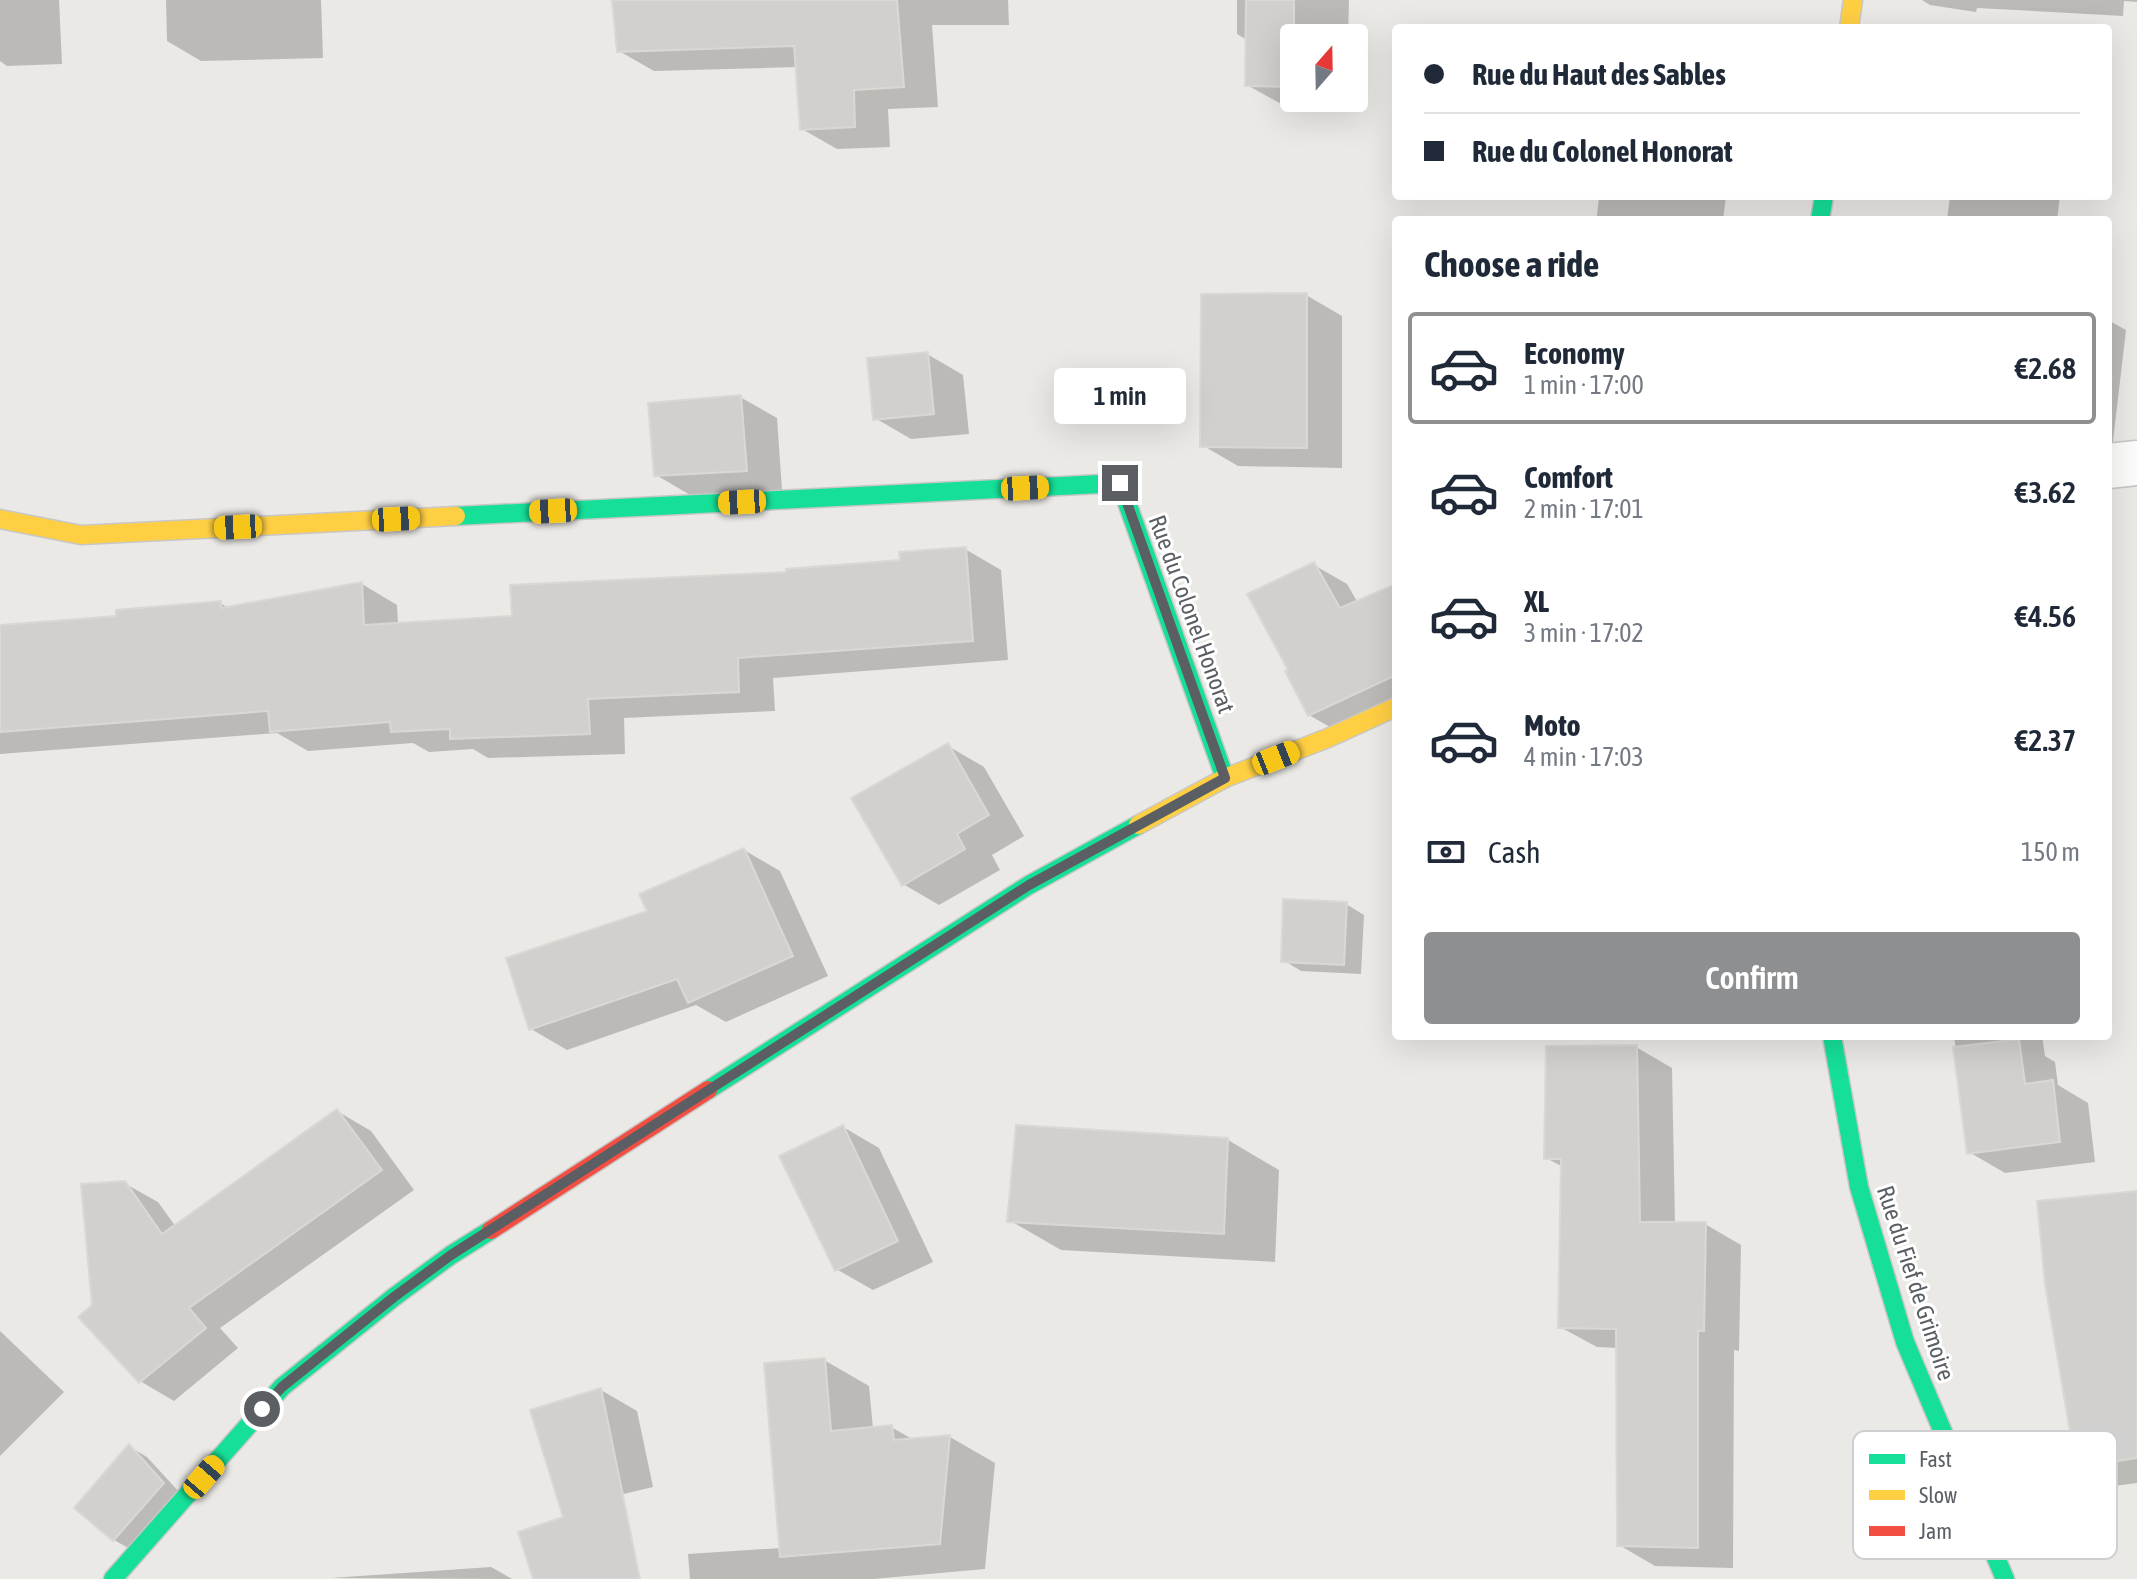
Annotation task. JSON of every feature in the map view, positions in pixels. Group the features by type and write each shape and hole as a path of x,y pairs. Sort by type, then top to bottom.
{"street":[{"path":"1850,24 1853,0"},
{"path":"2112,466 2137,463"},
{"name":"Rue du Colonel Honorat","path":"0,519 81,535 1120,483 1225,778"},
{"path":"113,1579 282,1387 451,1255 1007,898 1225,778 1328,738 1392,709"},
{"name":"Rue du Fief de Grimoire","path":"1833,1040 1859,1187 1905,1342 1943,1431"},
{"name":"Rue du Fief de Grimoire","path":"1997,1559 2005,1579"}],"building":[{"path":"612,0 897,0 904,87 854,90 855,127 800,130 794,46 617,52"},
{"path":"1246,0 1294,0 1294,24 1280,24 1280,87 1245,86"},
{"path":"1307,293 1307,448 1200,447 1201,294"},
{"path":"928,352 934,414 873,420 867,358"},
{"path":"741,395 747,471 654,476 648,403"},
{"path":"966,547 973,641 738,658 739,692 588,699 590,734 450,739 450,729 391,732 390,722 270,732 268,711 0,732 0,625 116,616 116,610 221,601 221,608 362,582 364,625 512,616 510,585 786,572 786,569 900,560 899,552"},
{"path":"1314,562 1340,608 1392,586 1392,677 1308,716 1285,671 1288,670 1247,594"},
{"path":"948,743 989,815 957,834 965,849 902,886 851,798"},
{"path":"744,848 793,956 688,1003 677,979 529,1030 506,958 647,911 639,894"},
{"path":"1283,899 1347,902 1344,965 1281,962"},
{"path":"2019,1040 2025,1084 2053,1080 2060,1142 1967,1154 1953,1047"},
{"path":"1637,1045 1640,1222 1706,1222 1704,1331 1698,1331 1698,1548 1617,1546 1616,1329 1558,1328 1561,1159 1544,1159 1546,1046"},
{"path":"337,1109 382,1170 189,1308 206,1328 139,1383 78,1317 92,1305 81,1184 125,1181 162,1234"},
{"path":"843,1125 898,1241 835,1271 779,1156"},
{"path":"1016,1125 1228,1138 1224,1234 1007,1222"},
{"path":"2137,1191 2137,1458 2117,1461 2117,1431 2070,1431 2045,1284 2037,1201"},
{"path":"825,1358 831,1431 892,1425 894,1440 950,1435 940,1544 780,1557 764,1363"},
{"path":"601,1388 640,1579 533,1579 518,1532 563,1517 530,1410"},
{"path":"129,1444 164,1483 113,1541 74,1508"}],"traffic: fast":[{"path":"1821,216 1823,200"},
{"path":"456,516 1120,483 1225,778"},
{"path":"708,1090 1029,885 1138,825"},
{"path":"1833,1040 1859,1187 1905,1342 1943,1431"},
{"path":"113,1579 282,1387 394,1297 491,1230"},
{"path":"1997,1559 2005,1579"}],"traffic: slow":[{"path":"1850,24 1853,0"},
{"path":"0,519 81,535 456,516"},
{"path":"1138,825 1225,778 1328,738 1392,709"}],"traffic: jam":[{"path":"491,1230 708,1090"}],"route":[{"path":"262,1409 282,1387 451,1255 997,904 1225,778 1120,483"}]}
